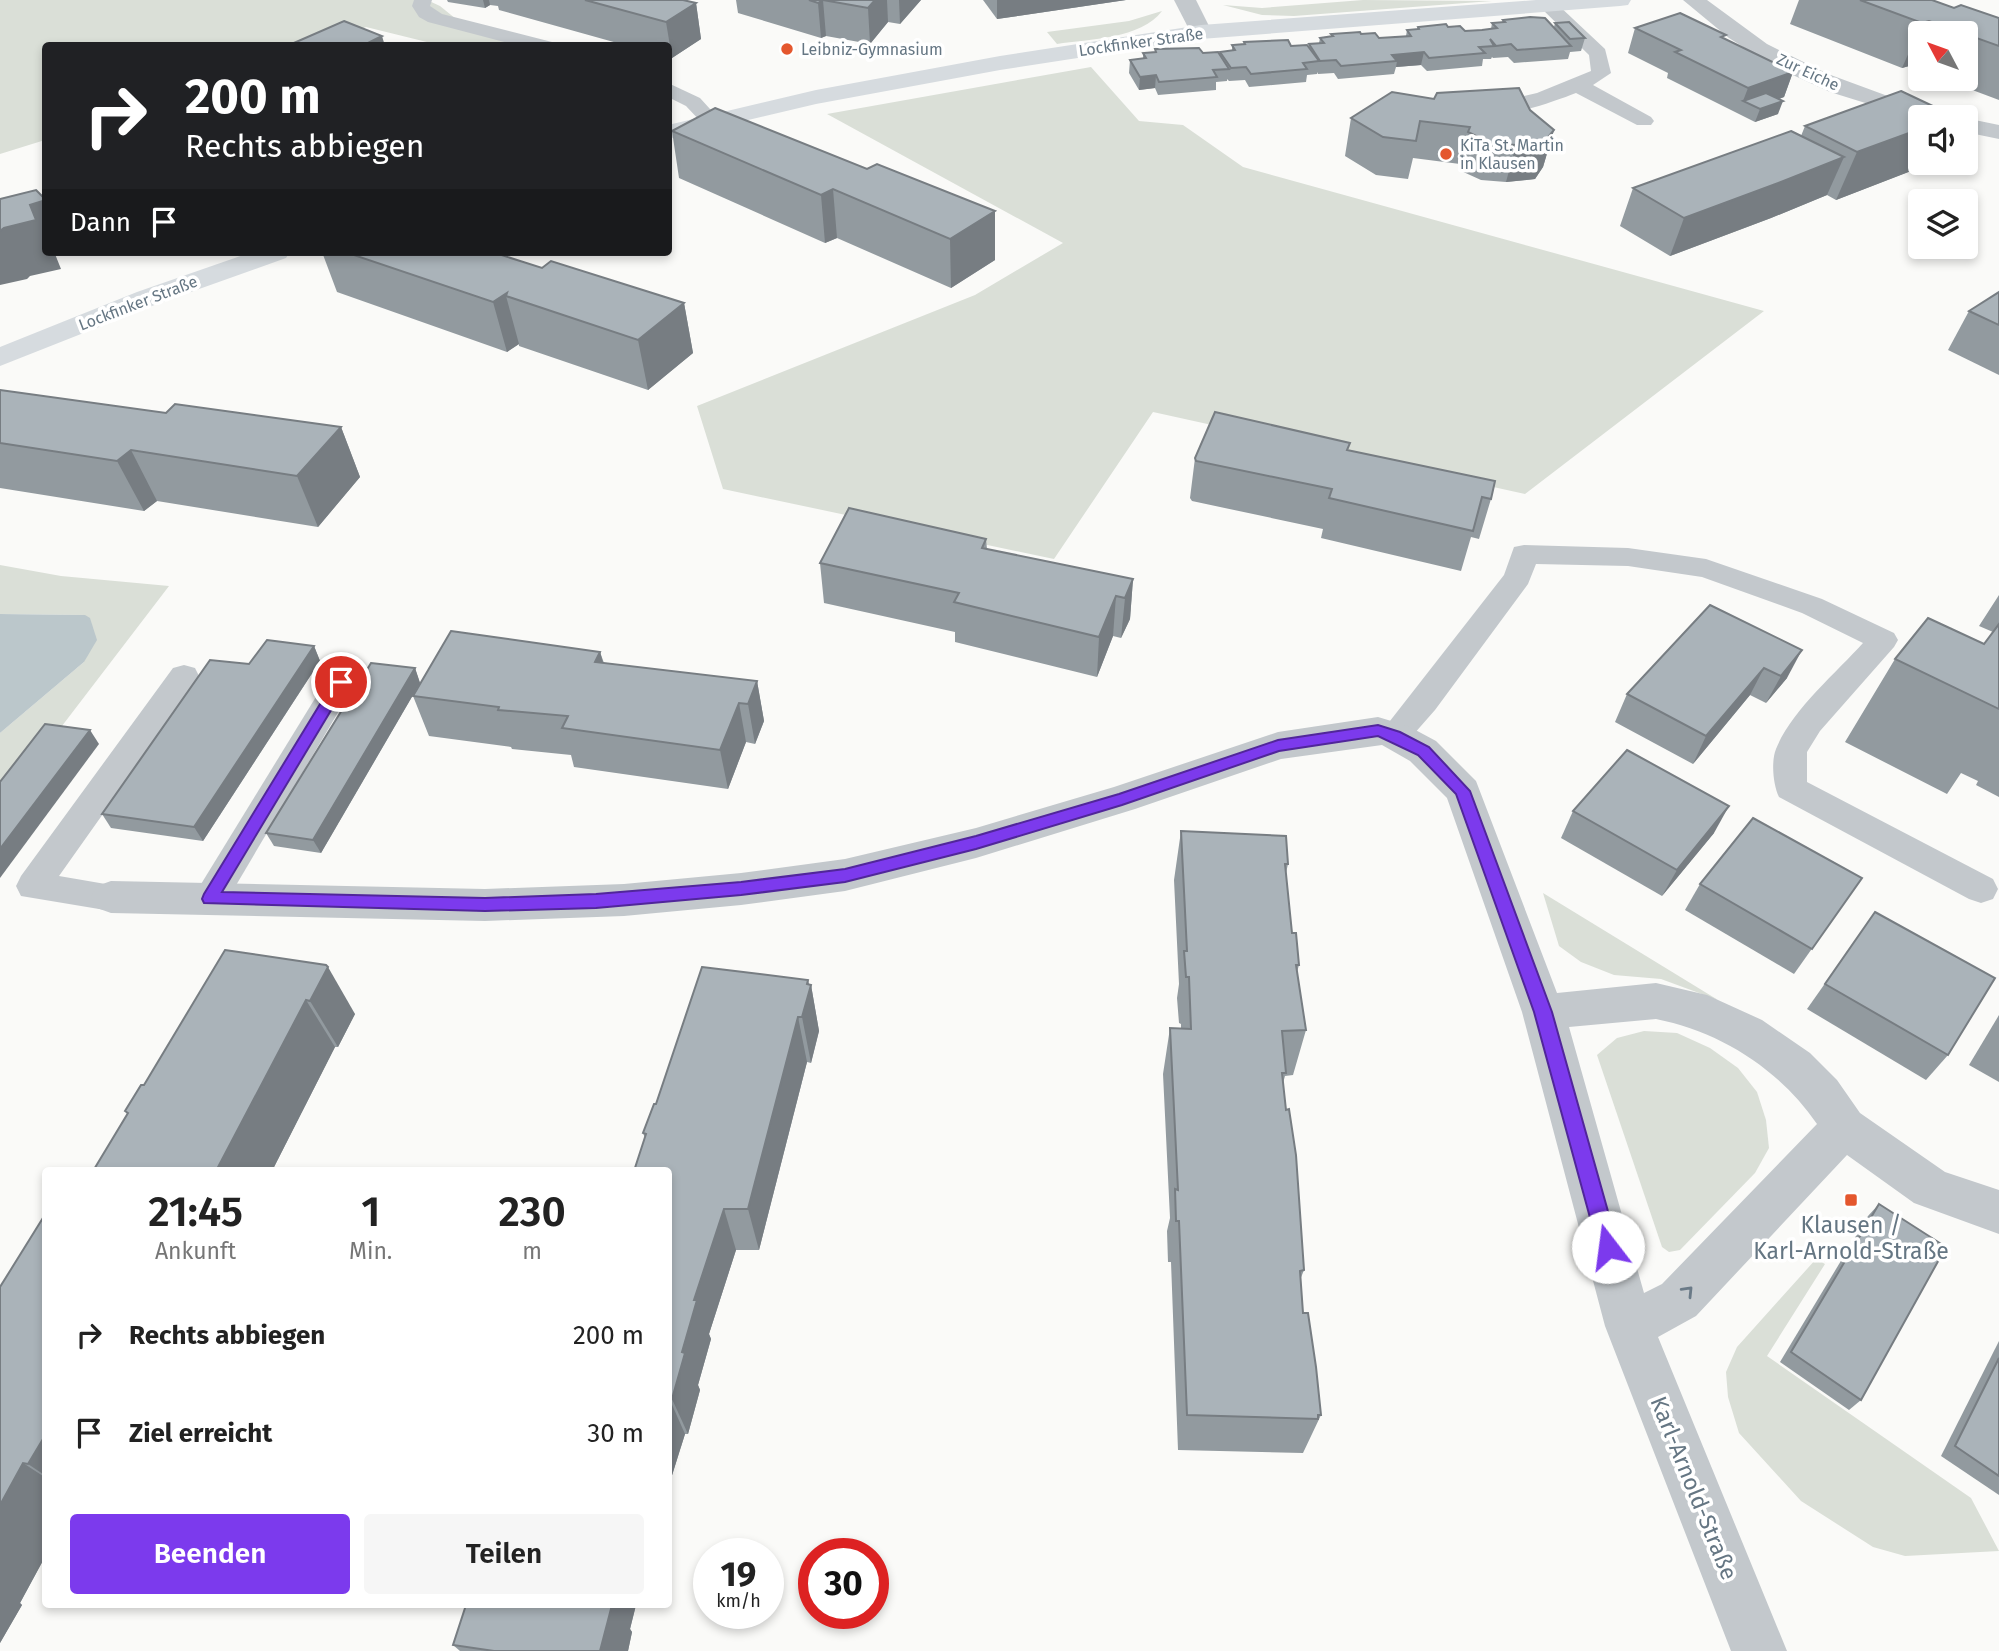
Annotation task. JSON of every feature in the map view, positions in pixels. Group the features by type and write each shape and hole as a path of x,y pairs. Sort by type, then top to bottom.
{"street":[{"path":"1185,0 1201,33"},
{"name":"Lockfinker Straße","path":"672,131 816,97 974,67 1201,33 1619,0"},
{"name":"Zur Eiche","path":"1694,0 1781,62 1836,86 1908,108"},
{"path":"1978,128 1999,132"},
{"name":"Lockfinker Straße","path":"0,357 147,298 267,256"},
{"name":"Karl-Arnold-Straße","path":"111,897 485,905 636,899 845,875 989,839 1122,799 1278,746 1378,730 1395,736 1423,751 1463,791 1543,1012 1629,1326 1759,1651"},
{"path":"1543,1012 1656,1001 1692,1008 1747,1033 1795,1066 1821,1094 1844,1127 1930,1188 1999,1212"},
{"path":"1629,1326 1679,1300 1844,1127"}],"lane":[{"path":"423,0 421,6 435,18 529,42"},
{"path":"1468,113 1507,107 1579,86 1601,73 1598,52 1549,6"},
{"path":"1579,86 1644,121"},
{"path":"672,91 693,102 710,120"},
{"path":"1395,736 1518,577 1524,554 1628,557 1706,568 1812,606 1883,640 1809,723 1791,751 1791,788 1980,889"},
{"path":"111,897 33,886 184,676"},
{"path":"210,899 341,682"}],"shaded area":[{"path":"0,0 427,0 440,6 456,19 549,42 427,42 366,27 332,42 42,42 42,141 0,154"},
{"path":"1363,0 1492,1 1294,16 1262,15 1223,5 1262,8"},
{"path":"1162,11 1141,27 1099,39 1057,44 1047,32 1129,21"},
{"path":"1091,67 1139,121 1183,125 1243,167 1764,311 1525,494 1153,412 1054,559 723,489 697,406 975,295 1063,243 827,114"},
{"path":"0,565 61,576 169,586 0,807 0,733 84,662 85,615 0,614"},
{"path":"0,614 85,615 90,618 97,640 84,662 0,733"},
{"path":"1543,893 1718,1000 1661,979 1614,975 1581,962 1559,946"},
{"path":"1644,1031 1677,1033 1710,1048 1738,1068 1757,1092 1766,1120 1769,1148 1755,1173 1680,1250 1669,1252 1662,1247 1597,1055 1617,1038"},
{"path":"1816,1259 1825,1264 1767,1356 1971,1498 1999,1551 1905,1556 1873,1547 1801,1501 1739,1433 1728,1397 1726,1372 1737,1347"}],"building":[{"path":"585,0 683,0 696,3 666,22"},
{"path":"823,0 875,0 868,8"},
{"path":"1860,0 1932,0 1954,8 1961,5 1999,18 1999,46 1978,38 1978,21 1917,21"},
{"path":"1680,13 1726,35 1721,37 1793,72 1748,88 1675,52 1681,50 1635,28"},
{"path":"1545,18 1571,46 1517,50 1511,44 1496,46 1490,39 1494,46 1479,47 1485,53 1429,58 1424,52 1392,55 1397,61 1341,66 1336,60 1320,61 1309,44 1324,43 1320,38 1333,36 1331,34 1375,33 1379,38 1411,36 1407,30 1446,24 1448,27 1460,26 1465,31 1482,30 1497,28 1492,23 1505,22 1503,20"},
{"path":"344,21 382,36 370,42 296,42"},
{"path":"1569,22 1585,38 1570,39 1555,23"},
{"path":"1288,40 1291,46 1307,45 1319,61 1303,63 1307,69 1251,74 1246,67 1231,68 1220,52 1235,50 1232,45 1245,44 1244,42"},
{"path":"1199,48 1203,53 1218,52 1229,69 1213,70 1217,77 1159,82 1156,75 1140,77 1130,60 1146,58 1143,53 1156,52 1155,49"},
{"path":"1519,88 1530,110 1554,130 1545,141 1516,145 1490,143 1468,132 1470,127 1420,121 1416,141 1383,137 1351,118 1392,92 1434,99 1437,93"},
{"path":"1901,91 1931,105 1908,105 1908,133 1857,152 1805,126"},
{"path":"1766,93 1783,101 1760,109 1743,101"},
{"path":"715,108 867,169 877,164 995,211 950,239 833,189 821,195 672,131"},
{"path":"1791,131 1844,157 1684,218 1633,188"},
{"path":"36,190 42,196 42,201 30,205 36,220 0,231 0,199"},
{"path":"357,256 504,256 542,268 551,261 684,303 638,340 506,296 507,293 493,302"},
{"path":"1999,292 1999,325 1969,311"},
{"path":"0,390 166,413 175,404 341,427 297,476 131,450 117,461 0,443"},
{"path":"1215,412 1350,443 1347,450 1495,481 1491,499 1482,497 1473,531 1329,498 1332,489 1196,461"},
{"path":"849,508 986,539 982,548 1133,579 1125,598 1116,596 1099,637 954,602 959,593 820,563"},
{"path":"1710,605 1802,650 1781,676 1764,668 1706,736 1627,694"},
{"path":"1928,618 1984,644 1999,624 1999,709 1895,659"},
{"path":"451,631 600,652 595,662 757,681 748,704 739,703 720,750 562,728 568,716 498,710 499,707 413,696"},
{"path":"267,640 314,646 194,827 102,814 210,660 249,664"},
{"path":"371,663 415,668 313,840 266,833"},
{"path":"45,724 90,730 0,849 0,782"},
{"path":"1627,750 1729,806 1677,870 1573,811"},
{"path":"1753,818 1862,878 1812,949 1700,884"},
{"path":"1181,831 1286,836 1288,864 1285,864 1292,933 1296,933 1299,965 1296,965 1306,1030 1282,1031 1286,1073 1282,1073 1286,1110 1289,1109 1296,1155 1304,1270 1300,1271 1303,1313 1308,1313 1316,1367 1321,1415 1318,1415 1318,1419 1187,1415 1179,1221 1176,1221 1175,1189 1178,1190 1170,1028 1191,1029 1189,977 1186,977 1184,951 1187,951"},
{"path":"1875,912 1995,978 1948,1055 1825,984"},
{"path":"225,950 328,967 310,1001 306,1000 218,1167 95,1167 128,1113 125,1111 141,1085 144,1085"},
{"path":"702,967 808,980 807,984 811,985 802,1017 798,1017 748,1209 724,1209 694,1300 697,1300 672,1399 672,1167 635,1167 646,1134 643,1133 656,1104"},
{"path":"1879,1204 1946,1247 1861,1400 1791,1352"},
{"path":"42,1219 42,1441 28,1464 23,1463 0,1505 0,1287"},
{"path":"1999,1358 1999,1476 1955,1446"},
{"path":"465,1608 611,1608 600,1651 494,1651 453,1645"}],"place":[{"name":"Leibniz-Gymnasium","path":"787,49"},
{"name":"KiTa St. Martin in Klausen","path":"1446,154"},
{"name":"Klausen / Karl-Arnold-Straße","path":"1851,1200"}],"route":[{"path":"341,682 210,899 485,905 624,900 741,889 845,875 976,843 1122,799 1278,746 1378,730 1395,736 1423,751 1463,791 1543,1012 1608,1247"}]}
